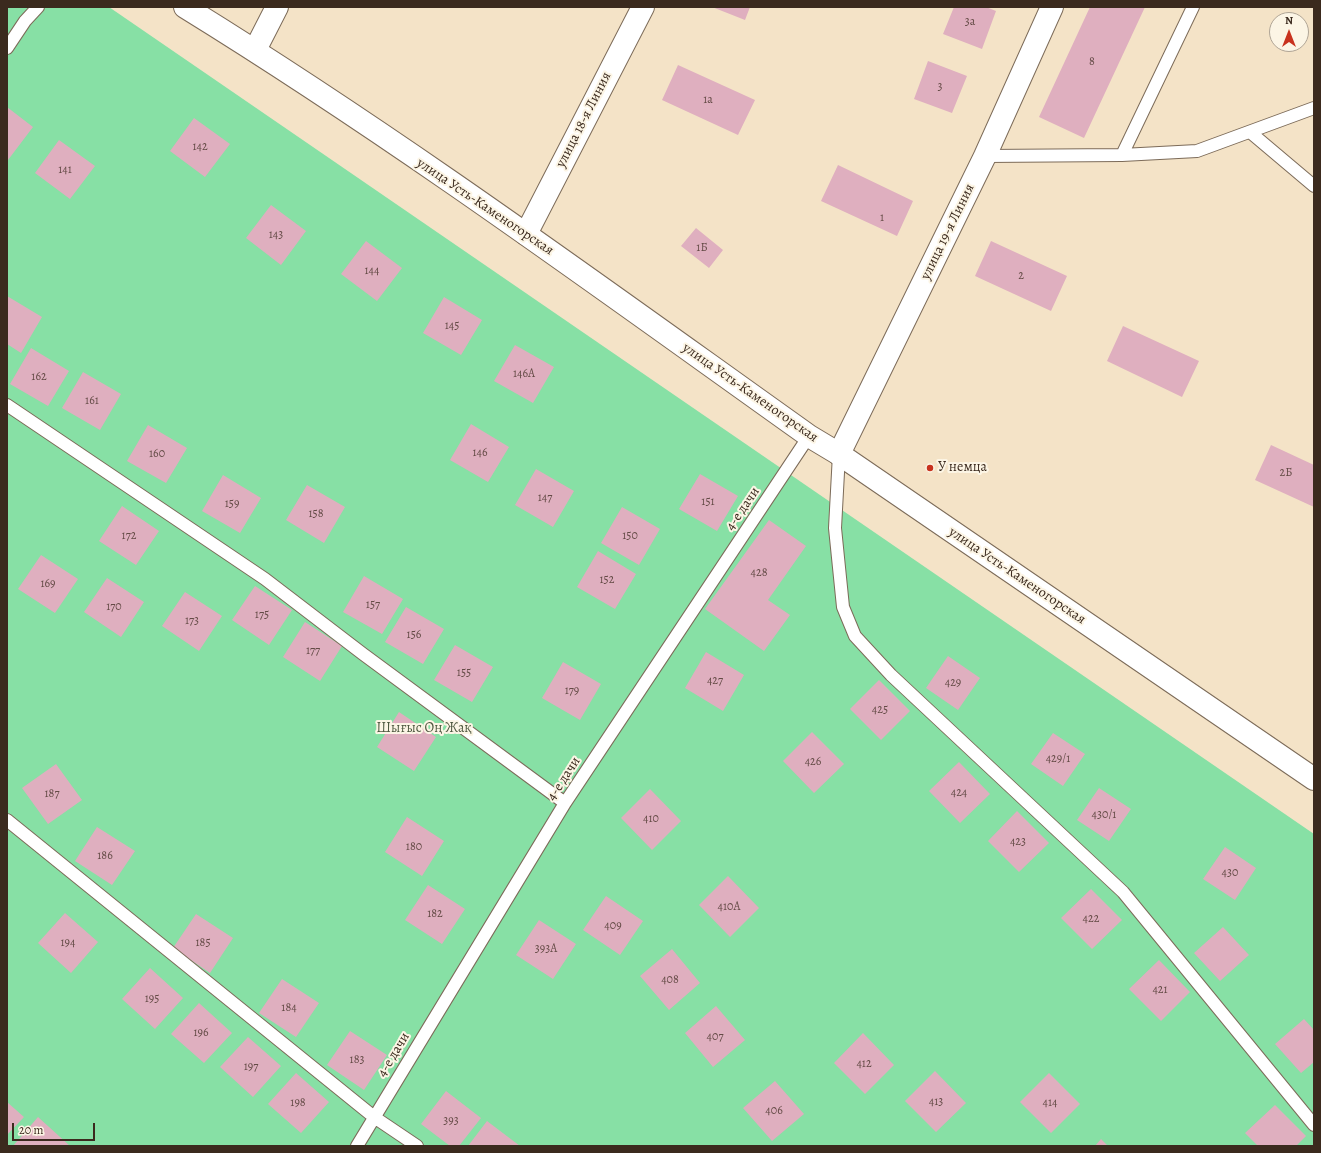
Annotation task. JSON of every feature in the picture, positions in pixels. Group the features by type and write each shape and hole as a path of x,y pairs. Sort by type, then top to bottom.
{"street":[{"name":"улица Усть-Каменогорская","path":"185,7 255,50 526,234 809,436 839,454 1314,779"},
{"path":"255,50 277,7"},
{"name":"улица 18-я Линия","path":"526,234 643,7"},
{"name":"улица 19-я Линия","path":"839,454 985,156 1052,7"}],"lane":[{"path":"7,48 25,21 38,7"},
{"path":"1122,155 1193,7"},
{"path":"985,156 1122,155 1197,150 1314,108"},
{"path":"1250,132 1314,186"},
{"path":"7,404 265,579 565,804"},
{"name":"4-е дачи","path":"357,1146 565,804 809,436"},
{"path":"839,454 835,528 843,607 855,636 891,675 1123,892 1314,1125"},
{"path":"7,820 374,1117 416,1146"}],"green space":[{"name":"Шығыс Оң Жақ","path":"7,7 109,7 1314,834 1314,1146 7,1146"}],"building":[{"path":"712,7 750,7 745,20"},
{"path":"954,7 986,7 996,11 982,49 943,34"},
{"path":"1090,7 1145,7 1084,138 1039,117"},
{"path":"928,61 967,76 952,113 914,99"},
{"path":"678,65 755,100 738,135 662,100"},
{"path":"7,107 33,127 8,160 7,159"},
{"path":"194,118 230,144 205,177 170,151"},
{"path":"59,140 95,166 70,199 35,173"},
{"path":"838,165 913,201 897,236 821,201"},
{"path":"271,205 306,231 281,265 246,238"},
{"path":"696,228 723,250 709,268 681,246"},
{"path":"366,241 402,268 377,301 341,274"},
{"path":"991,241 1067,276 1051,311 975,276"},
{"path":"7,296 42,317 21,353 7,344"},
{"path":"444,297 482,320 461,355 423,333"},
{"path":"1123,326 1199,361 1182,397 1107,361"},
{"path":"515,345 554,367 533,403 494,381"},
{"path":"31,348 69,371 48,406 10,384"},
{"path":"83,372 121,394 100,430 62,408"},
{"path":"471,424 509,447 488,482 450,460"},
{"path":"148,425 187,448 166,483 127,461"},
{"path":"1271,445 1314,465 1314,507 1255,480"},
{"path":"536,469 574,491 553,527 515,505"},
{"path":"700,474 738,496 717,531 679,509"},
{"path":"223,475 261,498 240,533 202,511"},
{"path":"307,485 345,507 324,543 286,520"},
{"path":"122,506 159,531 136,565 99,541"},
{"path":"622,507 660,529 639,565 601,543"},
{"path":"769,520 806,546 768,600 790,615 764,651 705,609"},
{"path":"598,551 636,574 615,609 577,587"},
{"path":"41,555 78,579 55,613 18,589"},
{"path":"364,576 403,599 382,634 343,612"},
{"path":"107,578 144,602 121,637 84,612"},
{"path":"255,586 292,610 269,645 232,620"},
{"path":"185,592 222,616 199,651 162,626"},
{"path":"406,607 444,629 423,664 385,642"},
{"path":"305,622 342,646 320,681 283,657"},
{"path":"455,645 493,667 472,702 434,680"},
{"path":"706,652 744,675 723,711 685,688"},
{"path":"948,656 980,678 958,710 926,688"},
{"path":"563,662 601,684 580,720 542,698"},
{"path":"879,680 910,711 881,740 850,709"},
{"path":"399,712 436,737 414,771 377,747"},
{"path":"812,732 844,764 814,793 783,761"},
{"path":"1053,733 1085,754 1063,786 1031,764"},
{"path":"959,762 990,794 960,823 929,791"},
{"path":"56,764 82,800 48,824 22,788"},
{"path":"1099,788 1131,809 1109,841 1077,820"},
{"path":"650,789 681,821 652,850 621,818"},
{"path":"1017,811 1049,843 1019,872 988,841"},
{"path":"407,817 444,841 422,876 385,852"},
{"path":"97,827 135,851 112,885 75,861"},
{"path":"1225,847 1256,868 1235,900 1203,879"},
{"path":"728,876 759,908 730,937 699,905"},
{"path":"428,885 465,909 442,944 405,920"},
{"path":"1091,889 1122,920 1092,949 1061,918"},
{"path":"606,896 643,921 620,955 583,930"},
{"path":"65,913 98,942 71,973 38,943"},
{"path":"196,914 233,938 210,973 173,948"},
{"path":"539,920 576,944 553,979 516,955"},
{"path":"1223,927 1249,955 1220,981 1194,953"},
{"path":"672,949 700,983 669,1010 640,976"},
{"path":"1159,960 1190,992 1161,1021 1129,989"},
{"path":"150,968 183,998 155,1029 122,999"},
{"path":"282,979 319,1003 296,1037 259,1013"},
{"path":"199,1003 232,1033 204,1063 171,1034"},
{"path":"716,1006 745,1040 713,1067 685,1033"},
{"path":"1304,1019 1314,1030 1314,1062 1301,1073 1275,1044"},
{"path":"350,1031 387,1055 364,1090 327,1065"},
{"path":"863,1033 894,1065 865,1094 834,1063"},
{"path":"248,1037 281,1066 253,1097 220,1067"},
{"path":"935,1071 966,1103 936,1132 905,1101"},
{"path":"296,1073 329,1102 301,1133 268,1104"},
{"path":"1049,1073 1080,1104 1051,1133 1020,1102"},
{"path":"775,1081 804,1114 772,1141 743,1108"},
{"path":"446,1091 481,1118 459,1146 450,1146 421,1124"},
{"path":"7,1102 24,1117 7,1135"},
{"path":"1275,1105 1306,1136 1296,1146 1258,1146 1245,1133"},
{"path":"38,1117 70,1146 13,1146"},
{"path":"487,1121 520,1146 468,1146"},
{"path":"1101,1139 1108,1146 1095,1146"}],"place":[{"name":"У немца","path":"930,468"}]}
